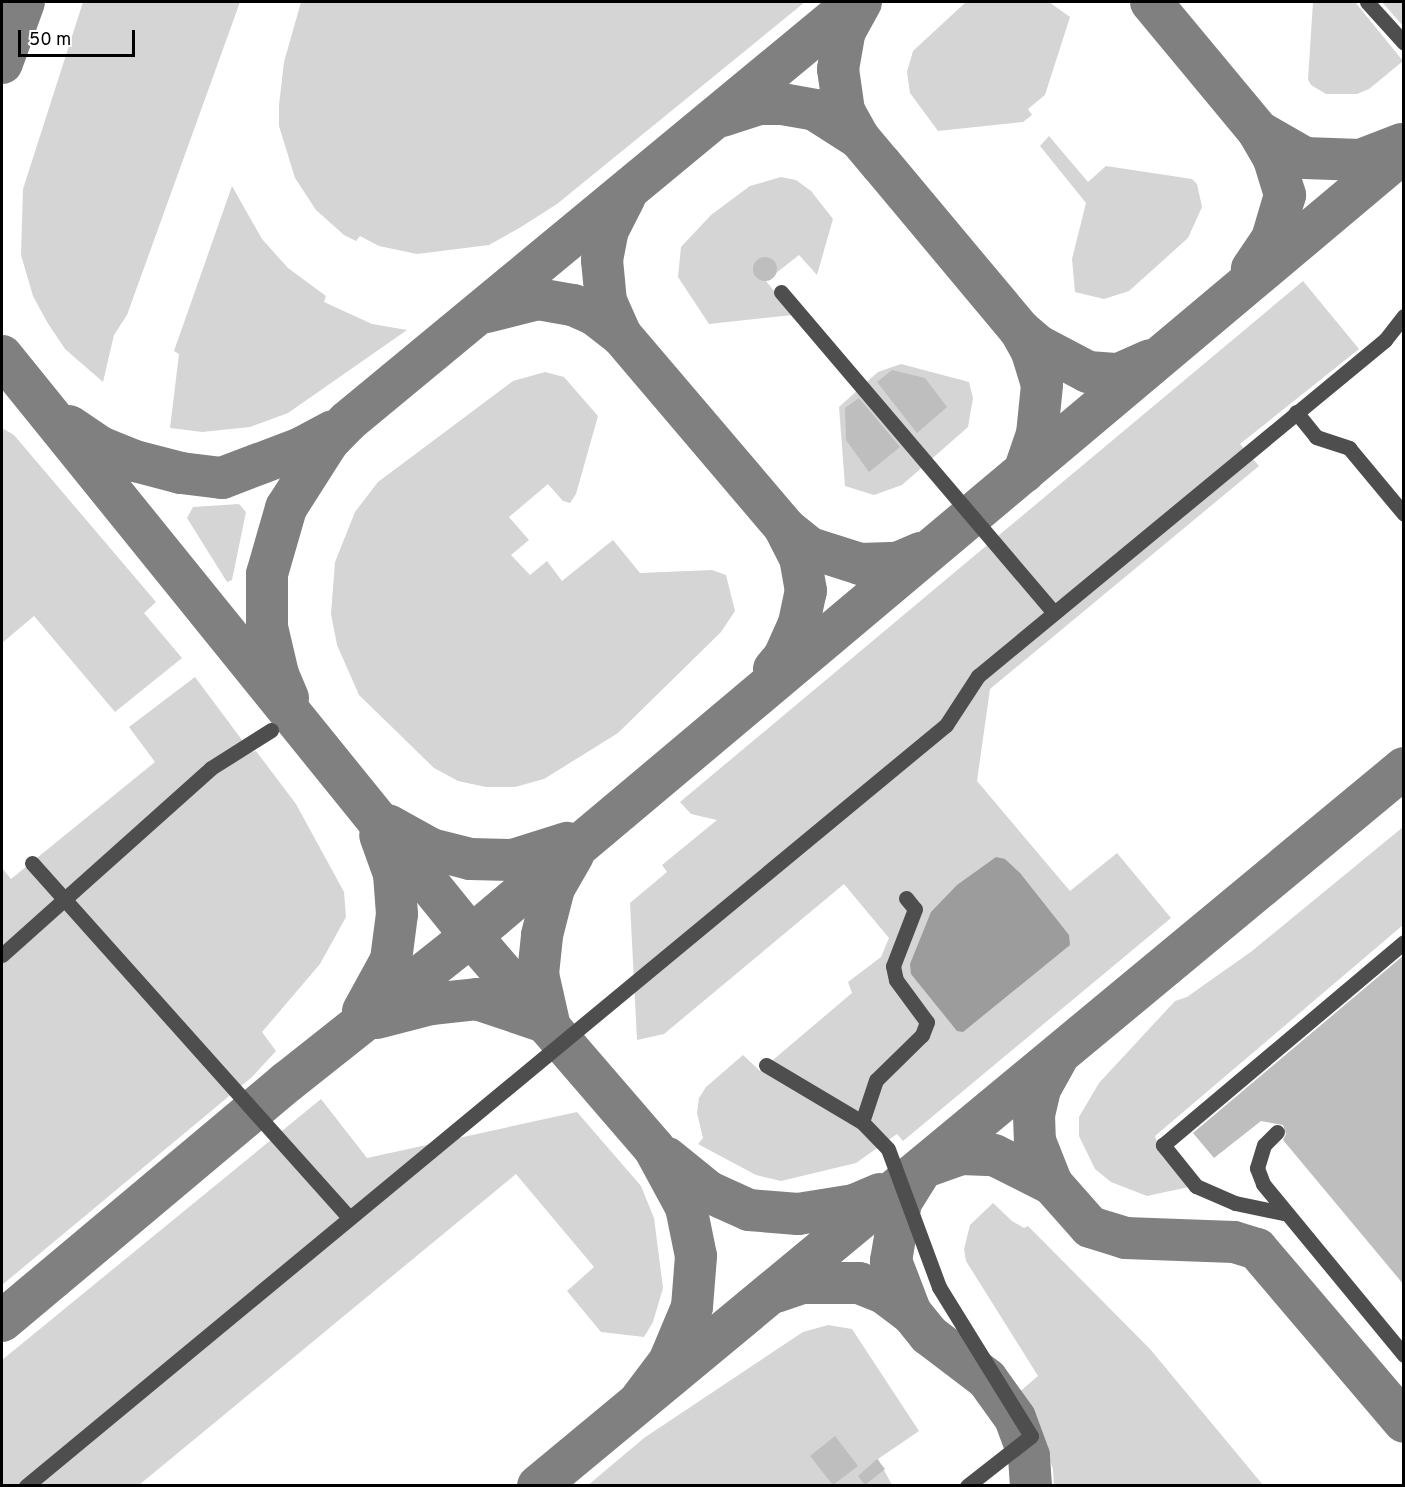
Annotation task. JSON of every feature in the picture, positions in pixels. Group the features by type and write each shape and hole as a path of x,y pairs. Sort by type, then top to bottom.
{"lane":[{"path":"1367,2 1404,43"},
{"path":"781,292 1054,613"},
{"path":"26,1485 946,725 978,676 1385,340 1404,316"},
{"path":"1296,412 1316,437 1349,448 1404,514"},
{"path":"2,955 211,768 271,730"},
{"path":"32,862 349,1218"},
{"path":"862,1122 876,1080 916,1042 927,1022 896,980 893,966 915,909 906,898"},
{"path":"1283,1213 1235,1203 1196,1186 1163,1145 1404,942"},
{"path":"766,1065 862,1122 888,1149 939,1287 1031,1436 968,1485"},
{"path":"1277,1132 1264,1145 1257,1168 1263,1185 1283,1213 1404,1355"}],"shaded area":[{"path":"83,2 240,2 127,315 114,335 103,382 65,349 47,322 33,296 21,255 23,189"},
{"path":"301,2 805,2 557,204 489,245 417,254 379,246 360,236 356,241 344,235 316,210 295,178 279,126 279,105 284,62"},
{"path":"966,2 1049,2 1070,17 1045,95 1028,109 1032,115 1023,122 938,131 910,93 907,72 913,51"},
{"path":"1313,2 1355,2 1403,61 1369,89 1357,94 1326,94 1311,85 1308,80"},
{"path":"1382,2 1403,2 1403,26"},
{"path":"1049,136 1088,182 1106,166 1192,179 1197,184 1202,207 1188,238 1129,291 1104,299 1075,292 1072,259 1086,203 1040,146"},
{"path":"781,177 796,180 811,191 833,219 817,275 799,255 766,281 793,315 709,324 678,277 681,247 711,215 750,186"},
{"path":"232,186 262,239 288,268 326,296 324,302 372,324 407,330 288,413 250,427 202,432 170,428 179,354 174,351"},
{"path":"1303,281 1359,349 1240,444 1259,466 990,689 977,781 1070,891 1117,853 1171,918 903,1141 897,1134 856,1163 781,1181 756,1175 698,1144 703,1138 697,1113 699,1098 706,1087 743,1055 760,1071 852,993 848,982 881,957 889,938 844,884 664,1034 637,1040 630,903 667,872 662,865 717,820 691,814 680,802"},
{"path":"901,364 969,382 973,398 968,427 902,485 874,495 845,486 839,407 878,372"},
{"path":"545,372 564,377 598,416 576,494 570,503 563,501 548,484 509,517 529,540 511,555 530,575 547,561 562,581 613,540 640,573 712,570 726,575 735,611 721,632 618,733 544,779 515,787 486,787 458,781 434,768 359,695 337,645 331,614 335,562 355,512 378,482 513,381"},
{"path":"2,428 14,435 156,602 144,613 182,658 115,712 34,616 2,643"},
{"path":"239,504 246,512 232,580 227,582 187,518 193,507"},
{"path":"195,677 251,752 256,751 296,804 344,892 346,917 320,964 262,1032 276,1051 252,1077 2,1285 2,868 11,879 155,762 129,727"},
{"path":"1403,827 1403,925 1155,1136 1162,1156 1189,1187 1147,1196 1111,1182 1095,1169 1079,1136 1079,1117 1099,1083 1175,1001 1187,997 1252,951"},
{"path":"996,857 1005,859 1020,873 1069,935 1070,945 963,1032 957,1031 911,974 910,964 931,912 957,885"},
{"path":"321,1099 367,1158 577,1112 641,1186 654,1218 663,1288 653,1322 644,1337 601,1332 567,1291 594,1267 516,1174 139,1485 2,1486 2,1360"},
{"path":"993,1203 1012,1221 1024,1228 1028,1226 1150,1349 1263,1485 1054,1485 1053,1469 1042,1440 1017,1394 1038,1376 966,1261 964,1249 970,1225"},
{"path":"828,1325 852,1329 919,1431 878,1459 892,1485 587,1486 644,1438 803,1332"}],"building":[{"path":"765,257 770,258 776,264 776,274 770,280 765,281 760,280 754,274 753,269 754,264 760,258"},
{"path":"892,370 925,378 947,407 917,433 877,382"},
{"path":"859,398 900,447 869,472 846,440 845,408"},
{"path":"1404,955 1404,1285 1283,1140 1286,1134 1283,1125 1261,1121 1214,1158 1193,1133"},
{"path":"835,1436 858,1466 833,1485 810,1456"},
{"path":"877,1459 885,1469 865,1485 858,1476"}],"taxiway":[{"path":"2,63 24,2"},
{"path":"288,698 278,674 267,627 267,574 286,508 328,442 347,422 855,2"},
{"path":"859,138 844,111 838,69 845,31 861,2"},
{"path":"1151,2 1258,131 1274,159 1285,195 1272,239 1252,269"},
{"path":"722,116 759,104 782,104 815,110 859,138 1020,330 1032,352 1042,385 1037,434 1024,472"},
{"path":"1258,131 1305,158 1360,160 1402,144"},
{"path":"2,1321 287,1082 471,936 1404,152"},
{"path":"621,335 606,302 602,260 608,230 625,197"},
{"path":"487,312 538,299 573,305 595,315 621,335 785,528 810,548 860,564 897,563 921,553"},
{"path":"1020,330 1037,345 1088,372 1119,374 1150,360"},
{"path":"2,356 471,936 654,1148 686,1207 696,1256 692,1307 669,1362 641,1399"},
{"path":"69,426 100,447 135,461 181,473 222,478 301,448 333,431"},
{"path":"774,669 784,657 799,623 806,591 800,558 785,528"},
{"path":"538,1486 1404,768"},
{"path":"388,825 431,849 470,859 513,860 567,843"},
{"path":"363,1011 391,960 397,914 394,874 380,835"},
{"path":"549,1023 538,974 542,935 554,888 573,855"},
{"path":"377,1018 431,1004 477,999 545,1022"},
{"path":"1056,1060 1040,1089 1034,1115 1035,1141 1052,1184 1090,1227 1125,1238 1234,1242 1257,1249 1404,1422"},
{"path":"1031,1486 1029,1456 1015,1418 987,1379 929,1335 911,1313 891,1261 901,1202 922,1168 961,1154 994,1155 1052,1184"},
{"path":"667,1158 709,1192 749,1210 798,1214 854,1205 880,1194"},
{"path":"776,1292 802,1283 859,1283 884,1293 911,1313"}]}
